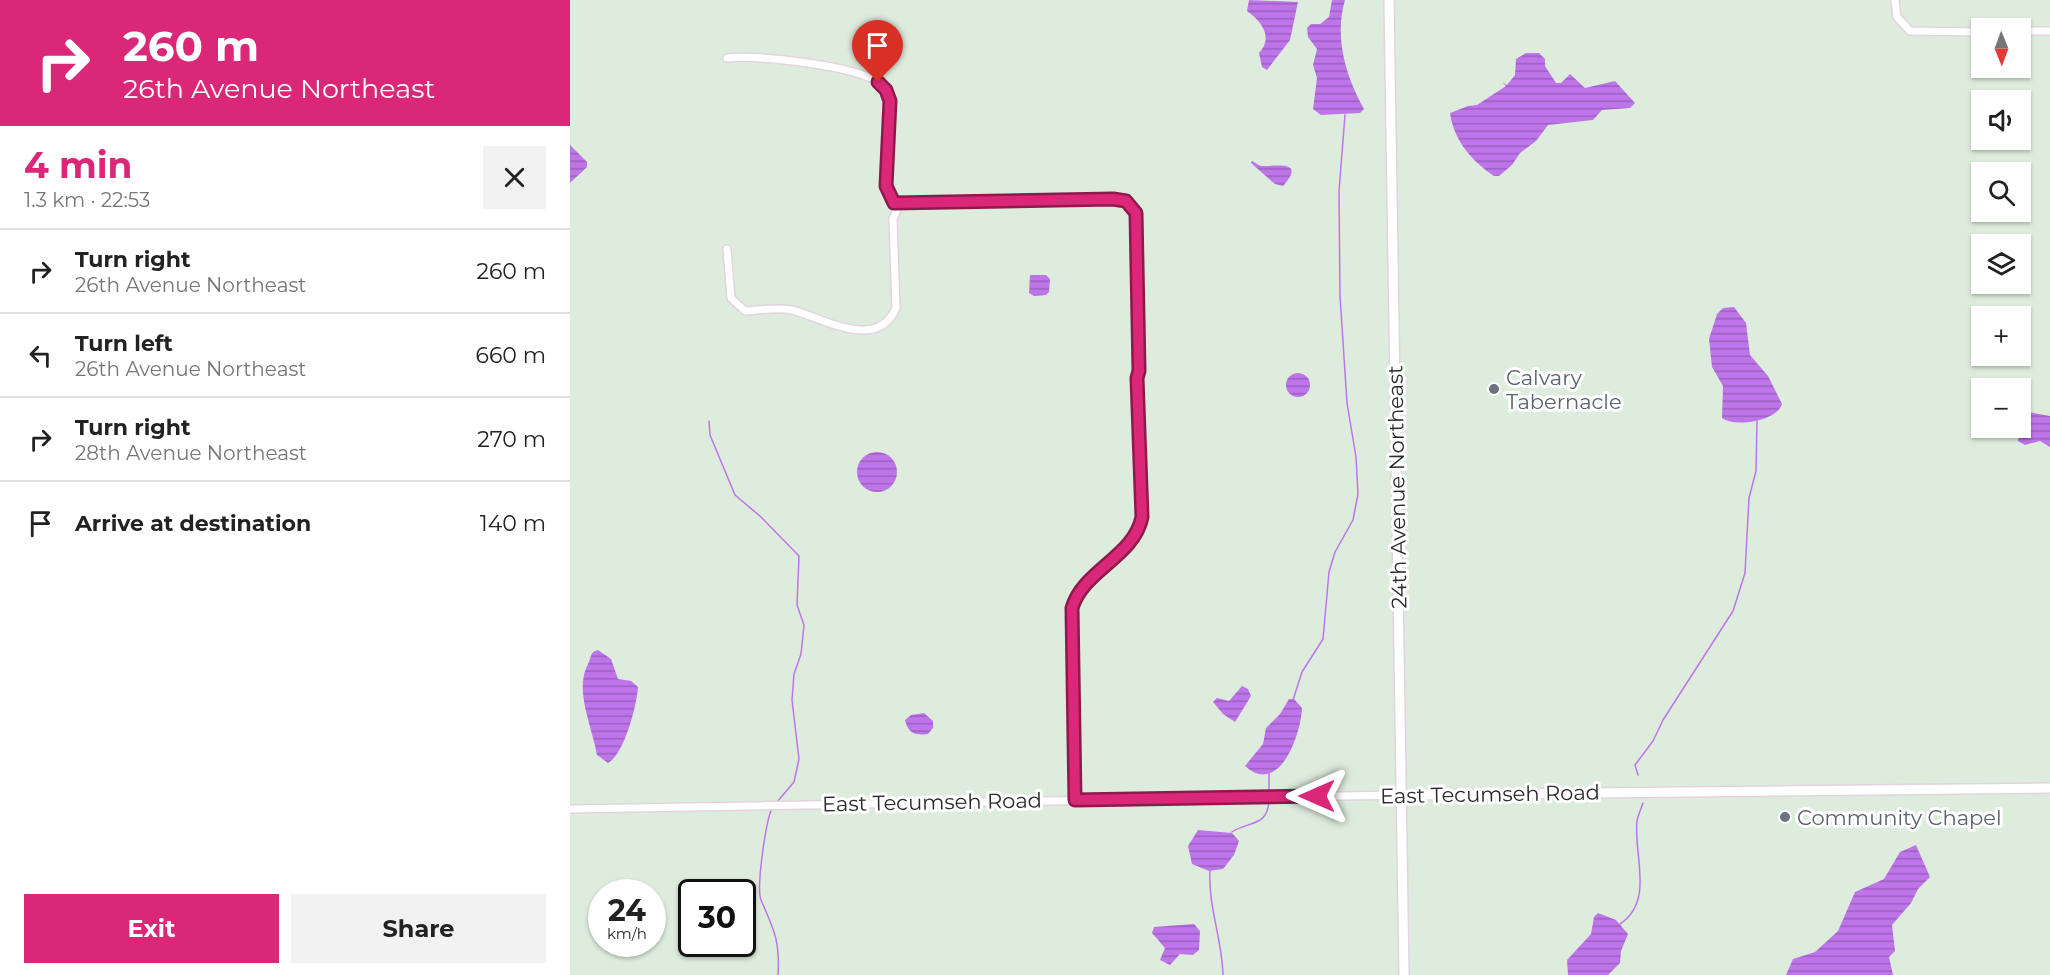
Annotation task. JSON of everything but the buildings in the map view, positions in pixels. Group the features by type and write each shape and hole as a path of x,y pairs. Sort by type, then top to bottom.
{"street":[{"name":"24th Avenue Northeast","path":"1389,0 1404,975"},
{"path":"1895,0 1898,17 1910,31 1971,32"},
{"path":"2031,31 2050,31"},
{"path":"728,58 823,66 850,71 878,82 886,90 890,101 887,192 891,200 899,204 1113,199 1126,201 1136,213 1139,371 1137,378 1142,517 1135,536 1083,587 1072,608 1075,800"},
{"path":"727,249 729,293 740,309 746,311 791,310 845,328 868,330 890,320 896,308 893,219 899,204"},
{"name":"East Tecumseh Road","path":"570,808 1266,796 2050,788"}],"shaded area":[{"path":"1249,0 1298,2 1290,40 1267,70 1262,67 1259,53 1265,41 1264,30 1247,11"},
{"path":"1332,0 1345,0 1341,42 1347,70 1364,109 1360,113 1321,115 1313,109 1317,78 1313,65 1317,49 1308,37 1307,28 1311,24 1320,24 1329,17"},
{"path":"1526,53 1539,53 1545,59 1545,66 1556,83 1561,83 1570,74 1585,88 1615,81 1635,103 1630,108 1602,110 1593,120 1548,125 1536,141 1520,153 1512,165 1499,176 1494,176 1478,164 1465,149 1455,133 1450,113 1477,105 1506,86 1502,82 1507,85 1515,75 1516,59"},
{"path":"570,145 587,162 587,167 570,183"},
{"path":"1252,161 1261,166 1286,166 1292,171 1290,177 1283,186 1275,184 1251,163"},
{"path":"1030,275 1046,275 1050,279 1049,292 1046,295 1034,296 1029,293"},
{"path":"1734,307 1746,323 1750,355 1768,376 1782,404 1779,410 1765,419 1737,422 1722,418 1723,386 1712,367 1709,339 1717,314 1723,308"},
{"path":"1298,373 1307,376 1310,385 1307,394 1298,397 1289,394 1286,385 1289,376"},
{"path":"2031,412 2050,416 2050,447 2040,441 2025,445 2018,441 2018,438 2031,438"},
{"path":"877,452 891,458 897,472 891,486 877,492 863,486 857,472 863,458"},
{"path":"598,650 611,659 618,679 631,681 638,687 632,717 624,740 614,758 608,763 597,755 583,697 584,674 592,653"},
{"path":"1242,686 1248,689 1251,696 1235,722 1223,714 1213,702 1217,698 1229,701"},
{"path":"1289,699 1294,699 1302,708 1301,720 1292,746 1286,759 1278,768 1268,774 1257,774 1245,766 1263,744 1266,728 1280,714"},
{"path":"924,713 933,721 933,728 928,734 913,733 905,720 911,715"},
{"path":"1198,830 1232,833 1239,841 1234,855 1223,869 1209,871 1192,864 1188,846"},
{"path":"1916,845 1930,877 1918,889 1911,903 1892,925 1895,951 1889,957 1893,975 1786,975 1793,959 1815,952 1838,931 1855,892 1884,879 1900,852"},
{"path":"1598,913 1616,920 1628,934 1621,951 1620,963 1608,975 1568,975 1567,960 1591,934 1594,917"},
{"path":"1194,924 1200,931 1199,950 1193,955 1180,954 1170,965 1160,960 1165,948 1152,933 1154,927"}],"waterway":[{"path":"1293,700 1302,672 1323,639 1329,572 1335,552 1353,520 1358,494 1356,457 1347,403 1340,296 1339,191 1345,115"},
{"path":"709,421 710,435 735,495 761,517 799,556 797,605 804,625 801,654 794,674 792,700 799,759 794,782 777,802"},
{"path":"1638,775 1635,765 1653,741 1663,720 1733,611 1745,573 1749,498 1756,471 1757,421"},
{"path":"1269,773 1269,795"},
{"path":"1232,832 1261,820 1268,809 1269,800"},
{"path":"1620,924 1631,914 1640,890 1637,821 1643,803"},
{"path":"772,808 762,854 760,893 775,936 778,975"},
{"path":"1210,870 1211,897 1223,975"}],"place":[{"name":"Calvary Tabernacle","path":"1494,389"},
{"name":"Community Chapel","path":"1785,817"}],"route":[{"path":"878,82 886,90 890,101 886,186 888,196 894,203 1120,199 1131,204 1136,213 1138,448 1142,462 1142,517 1135,536 1083,587 1072,608 1075,800 1317,796"}]}
